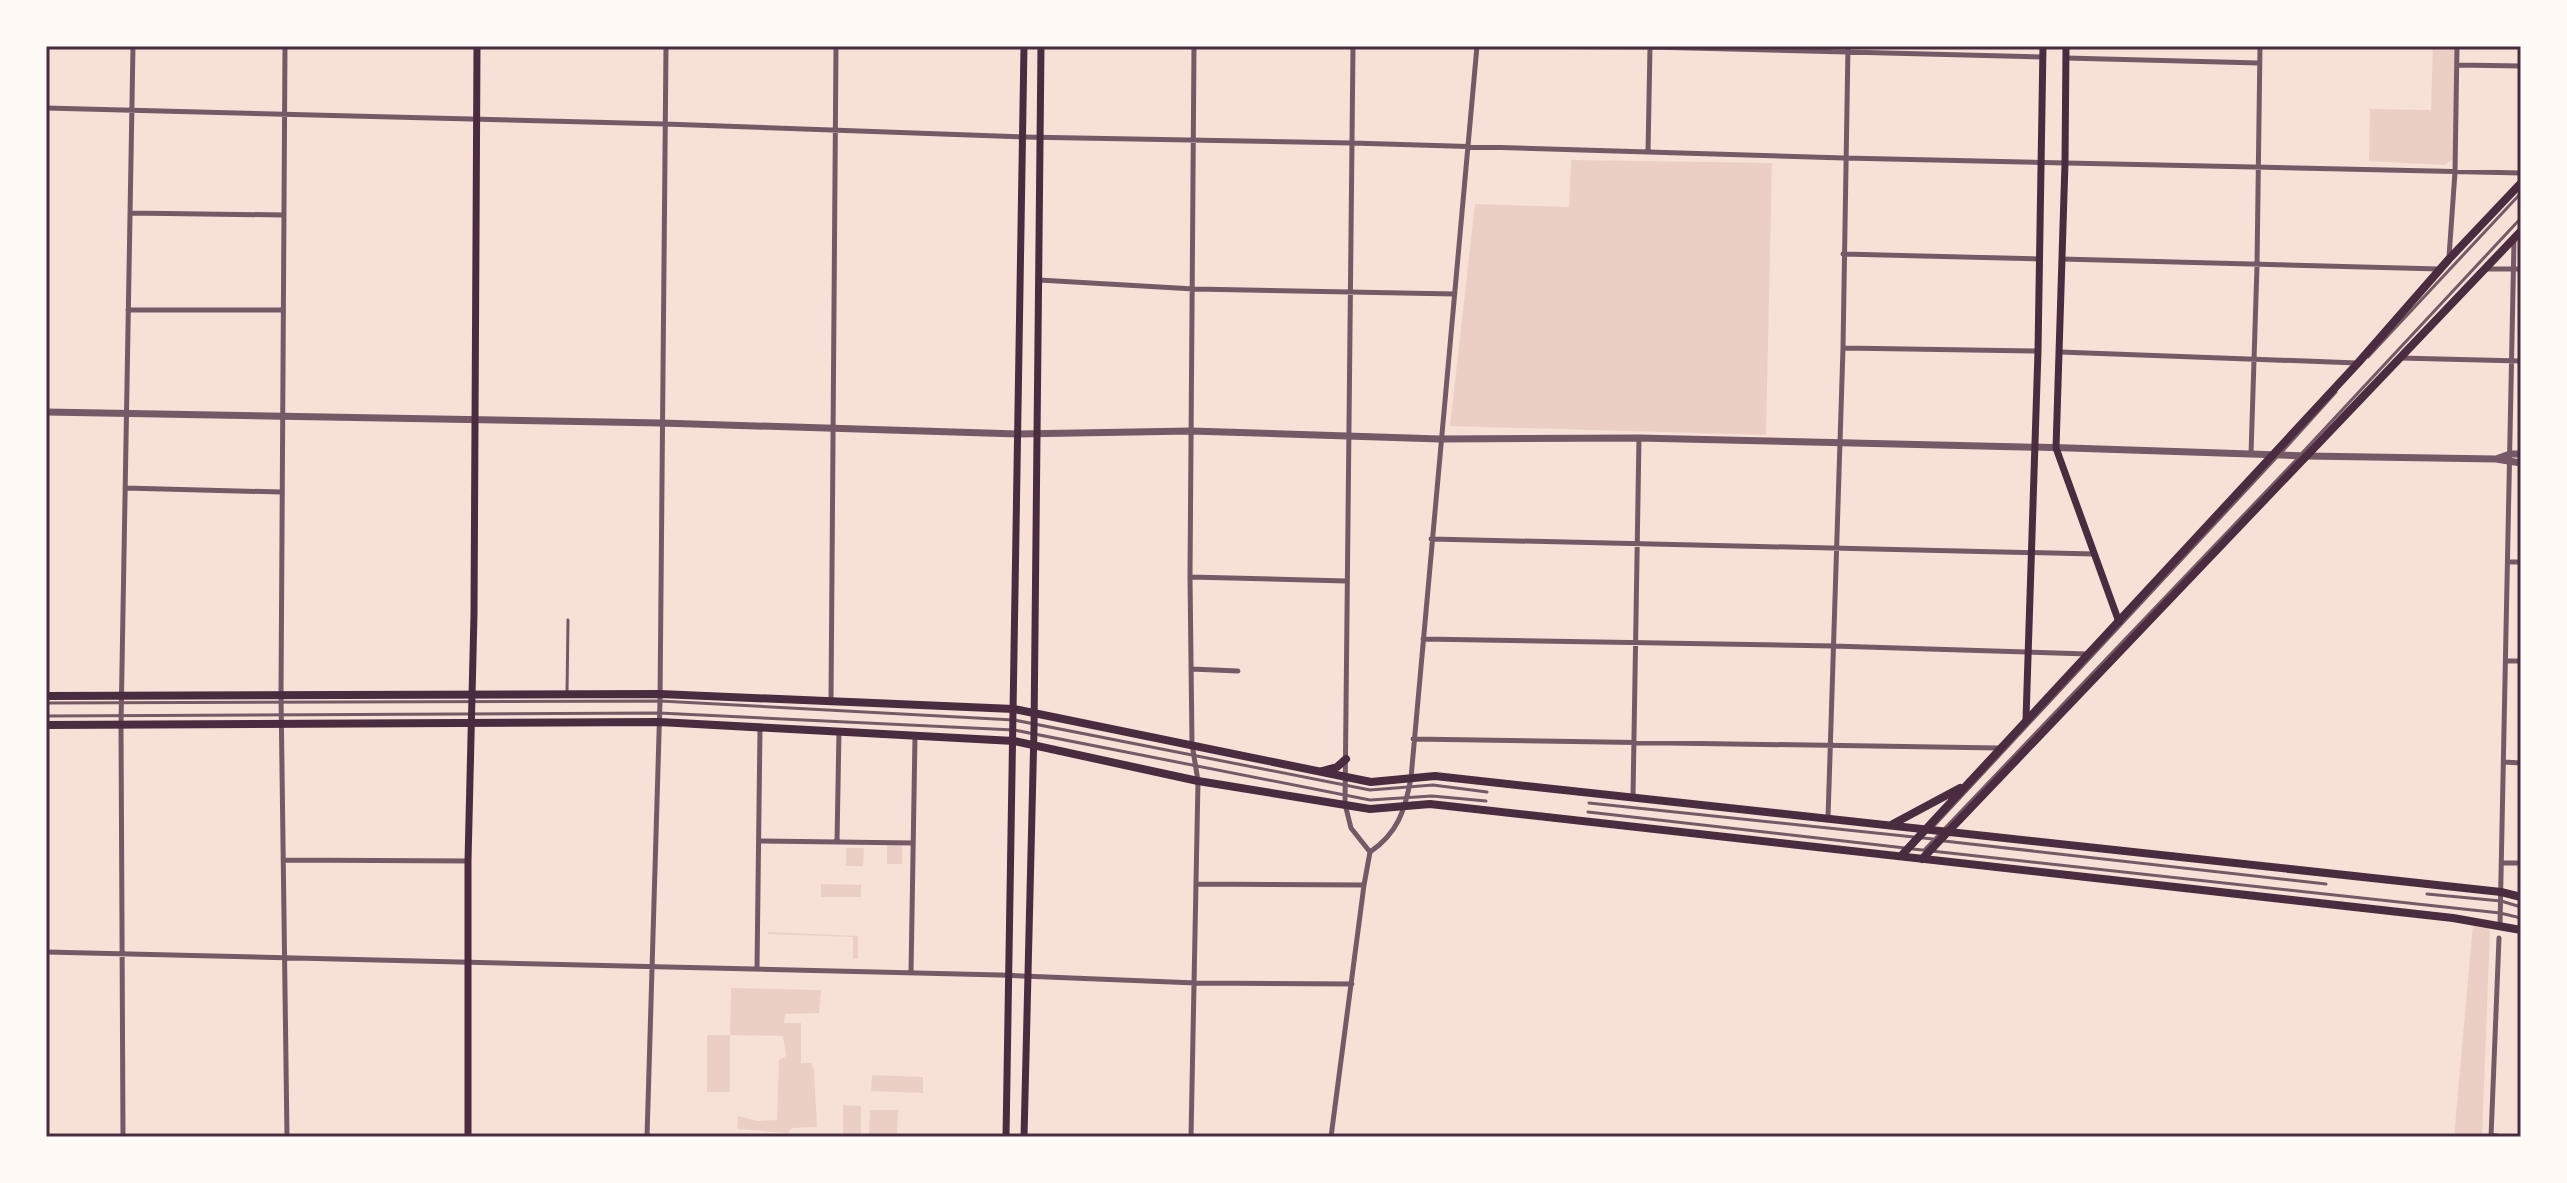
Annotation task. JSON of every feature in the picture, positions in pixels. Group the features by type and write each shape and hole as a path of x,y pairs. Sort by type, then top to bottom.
{"main road":[{"path":"468,1137 477,46"},
{"path":"1006,1137 1024,46"},
{"path":"1024,1137 1034,745 1041,46"},
{"path":"2026,719 2038,351 2043,46"},
{"path":"2066,46 2056,448 2119,622"},
{"path":"1901,856 2276,455 2449,259 2521,183"},
{"path":"1925,853 2521,231"},
{"path":"46,696 122,699 473,698 567,694 1014,709 1192,744 1318,772 1346,782 1410,783 1435,776 2521,897"},
{"path":"46,725 122,720 659,717 760,727 1014,741 1198,781 1346,800 1370,809 1407,802 1901,856 1925,853 2521,930"},
{"path":"1318,772 1337,767 1346,759"},
{"path":"1891,825 1968,784"}],"street":[{"path":"123,1137 122,699 133,46"},
{"path":"285,46 280,492 287,1137"},
{"path":"647,1137 660,697 666,46"},
{"path":"831,701 836,46"},
{"path":"1191,1137 1198,781 1192,744 1190,577 1194,46"},
{"path":"1353,46 1346,800 1351,828 1370,852"},
{"path":"1331,1137 1370,852 1390,836 1407,802 1410,783 1477,46 1848,49 2043,57"},
{"path":"2251,454 2260,46"},
{"path":"2449,259 2455,172 2457,46"},
{"path":"1648,152 1650,47"},
{"path":"1828,818 1843,348 1848,49"},
{"path":"2066,58 2259,63"},
{"path":"2457,65 2521,66"},
{"path":"46,108 1023,137 2521,173"},
{"path":"130,213 283,215"},
{"path":"2500,925 2514,239"},
{"path":"1843,254 2040,259"},
{"path":"2061,259 2441,269"},
{"path":"2485,269 2521,269"},
{"path":"1039,280 1194,289 1455,294"},
{"path":"128,310 282,310"},
{"path":"1843,348 2038,351"},
{"path":"2059,352 2358,363"},
{"path":"2399,358 2521,361"},
{"path":"46,412 661,423 1018,434 1191,431 1440,439 1639,438 2303,456 2496,459 2521,454"},
{"path":"1633,797 1639,438"},
{"path":"2510,458 2521,463"},
{"path":"125,488 280,492"},
{"path":"1431,539 2094,554"},
{"path":"2508,562 2521,562"},
{"path":"1190,577 1346,581"},
{"path":"1423,639 2089,654"},
{"path":"2506,661 2521,661"},
{"path":"1191,669 1238,671"},
{"path":"757,968 760,727"},
{"path":"837,842 839,731"},
{"path":"911,973 915,736"},
{"path":"1413,739 2000,748"},
{"path":"2504,762 2521,763"},
{"path":"759,841 913,843"},
{"path":"283,860 468,861"},
{"path":"2502,863 2521,863"},
{"path":"1197,884 1364,885"},
{"path":"2499,938 2491,1136 2501,1137"},
{"path":"46,952 757,968 1196,983 1352,984"}],"lane":[{"path":"1929,829 2521,193"},
{"path":"2303,456 2521,218"},
{"path":"567,694 568,620"},
{"path":"473,698 660,697 1014,720 1346,782"},
{"path":"46,703 122,699"},
{"path":"46,716 122,720"},
{"path":"659,717 1014,730 1346,800"},
{"path":"1410,783 1487,792"},
{"path":"1407,802 1432,796 1486,801"},
{"path":"1589,803 2326,884"},
{"path":"1588,812 1911,848 1925,853 2500,913 2521,918"},
{"path":"2427,894 2501,896 2521,907"}],"shaded area":[{"path":"2433,46 2455,46 2453,159 2445,165 2369,161 2370,109 2431,110"},
{"path":"1571,160 1772,163 1766,435 1450,426 1475,204 1569,207"},
{"path":"887,845 902,845 902,864 887,864"},
{"path":"846,848 864,848 863,866 846,866"},
{"path":"821,884 861,885 861,897 821,897"},
{"path":"2473,924 2490,931 2482,1137 2454,1137"},
{"path":"768,932 858,936 858,959 853,958 853,937"},
{"path":"731,988 821,990 819,1013 785,1014 784,1023 801,1023 801,1063 811,1063 814,1070 817,1127 792,1128 788,1133 737,1129 738,1116 758,1121 777,1120 779,1060 786,1056 783,1036 730,1035"},
{"path":"707,1035 730,1035 730,1092 707,1092"},
{"path":"872,1075 923,1077 923,1093 871,1091"},
{"path":"843,1105 861,1106 861,1135 843,1134"},
{"path":"870,1110 898,1110 897,1136 869,1136"}]}
